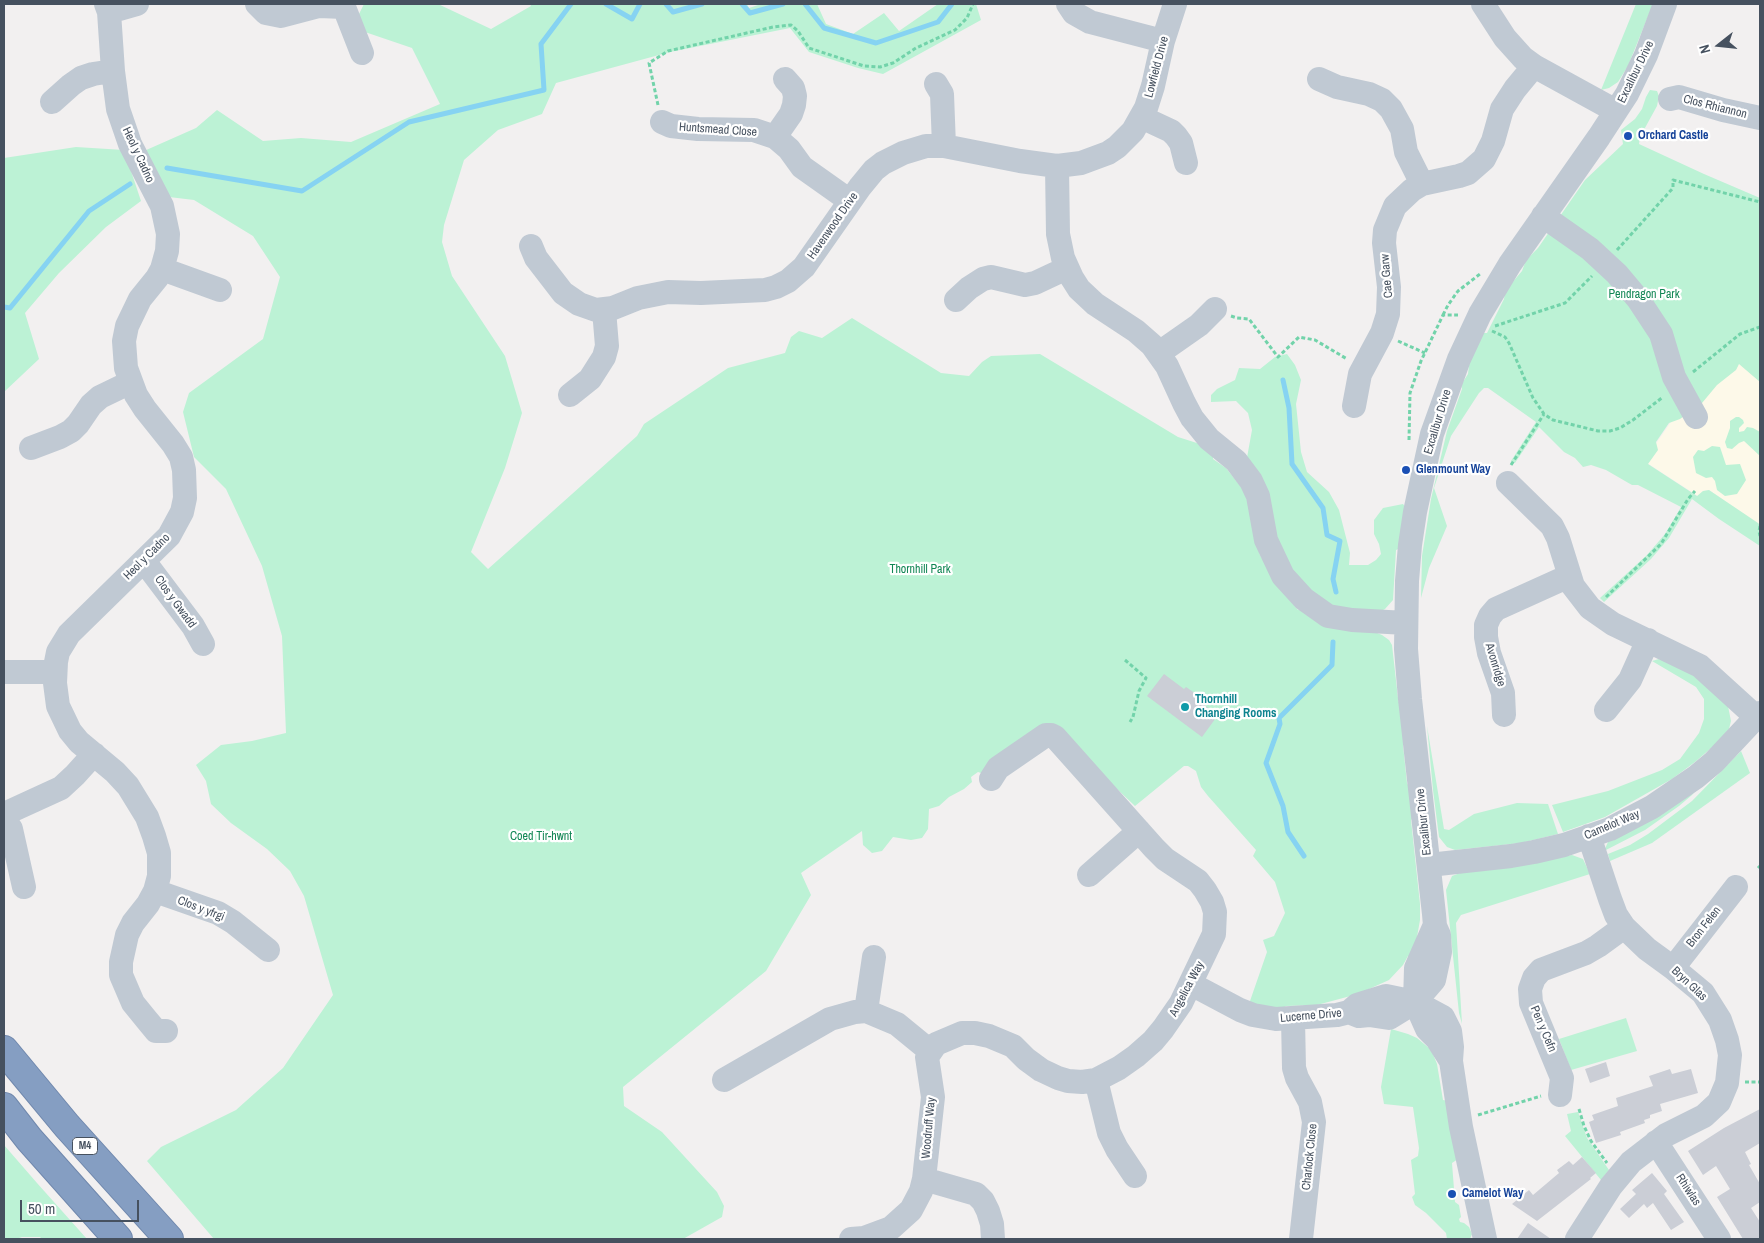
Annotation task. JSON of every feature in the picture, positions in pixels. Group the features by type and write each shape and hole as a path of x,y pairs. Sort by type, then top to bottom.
{"highway":[{"name":"M4","path":"4,1050 67,1126 169,1239"},
{"path":"4,1108 118,1239"}],"street":[{"path":"108,8 138,4"},
{"path":"257,4 266,13 281,16 319,6 345,5 362,53"},
{"path":"1068,4 1074,13 1090,22 1164,41"},
{"name":"Lowfield Drive","path":"1057,166 1081,163 1108,153 1125,140 1141,117 1153,86 1175,4"},
{"path":"1483,4 1505,38 1523,58 1534,66 1616,111"},
{"name":"Excalibur Drive","path":"1415,1002 1434,980 1440,952 1439,935 1435,926 1410,699 1406,623 1410,545 1427,455 1446,393 1480,314 1510,264 1634,82 1655,34 1665,4"},
{"name":"Heol y Cadno","path":"108,8 118,109 137,158 162,206 166,220 167,242 162,269 158,278 140,299 127,326 124,341 126,368 145,409 181,457 186,484 182,512 168,536 68,634 58,652 55,672 56,694 63,718 70,731 128,786 147,817 159,853 159,876 155,891 148,904 133,923 127,936 121,962 121,975 134,1003 146,1019 156,1031 166,1031"},
{"name":"Cae Garw","path":"1354,406 1359,379 1382,333 1389,302 1389,287 1384,256 1385,230 1395,206 1412,190 1422,184 1460,176 1477,166 1484,159 1493,141 1502,109 1515,89 1534,66"},
{"path":"52,102 81,78 113,71"},
{"name":"Huntsmead Close","path":"775,137 794,105 795,96 793,88 785,79"},
{"path":"1319,79 1338,87 1369,94 1382,100 1391,109 1402,129 1406,152 1422,184"},
{"path":"936,84 942,94 944,146"},
{"name":"Clos Rhiannon","path":"1670,99 1679,97 1723,110 1760,118"},
{"path":"1141,117 1171,131 1176,136 1186,163"},
{"name":"Huntsmead Close","path":"662,122 671,126 698,129 754,130 775,137 789,149 802,167 850,201"},
{"name":"Havenwood Drive","path":"604,310 654,294 764,290 788,281 804,267 874,170 888,160 903,153 926,146 944,146 1020,161 1057,166"},
{"path":"1057,166 1058,234 1060,248 1067,268 1079,289 1094,304 1136,330 1159,353 1192,418 1209,439 1236,462 1251,481 1258,496 1262,524 1270,552 1283,576 1294,590 1328,616 1352,620 1406,623"},
{"path":"1543,216 1590,249 1638,298 1655,323 1666,349 1674,377 1696,417"},
{"path":"531,246 536,258 563,294 588,308 604,310 607,346 604,357 590,380 570,395"},
{"path":"956,300 983,279 991,277 1025,285 1035,283 1067,268"},
{"path":"162,269 220,290"},
{"path":"1159,353 1199,325 1215,308"},
{"path":"30,448 71,431 91,405 100,397 131,382"},
{"path":"1510,474 1552,526 1558,538 1569,576 1580,597 1590,608 1613,624 1700,666 1758,715"},
{"name":"Clos y Gwadd","path":"144,561 193,626 203,644"},
{"name":"Avonridge","path":"1504,715 1503,693 1489,653 1486,637 1486,626 1490,616 1496,609 1569,576"},
{"path":"1606,710 1630,680 1648,640"},
{"path":"4,672 55,672"},
{"name":"Camelot Way","path":"1429,865 1511,856 1564,845 1629,820 1676,792 1714,762 1758,715"},
{"name":"Angelica Way","path":"930,1051 936,1044 946,1039 962,1033 975,1033 989,1036 1013,1046 1041,1070 1058,1078 1082,1082 1096,1080 1119,1068 1136,1056 1153,1041 1175,1014 1214,934 1215,912 1212,902 1198,881 1165,859 1051,734 1046,735 998,768 991,779"},
{"path":"4,814 60,788 94,754"},
{"path":"4,818 10,829 24,887"},
{"path":"1089,875 1138,831"},
{"name":"Bryn Glas","path":"1577,1239 1618,1176 1631,1162 1656,1142 1712,1110 1724,1093 1730,1055 1720,1020 1702,993 1647,949 1624,927 1616,915 1589,836"},
{"name":"Bron Felen","path":"1673,968 1736,887"},
{"name":"Clos y yfrgi","path":"155,891 218,913 233,922 268,950"},
{"name":"Pen y Cefn","path":"1551,1095 1562,1078 1531,1003 1530,990 1534,978 1541,970 1586,953 1624,927"},
{"path":"866,1011 874,958"},
{"name":"Lucerne Drive","path":"1191,984 1240,1010 1253,1015 1276,1019 1322,1017 1349,1012 1359,1016 1369,1015 1389,1018 1415,1002"},
{"path":"1415,1002 1443,1017 1450,1032 1452,1047 1450,1060 1466,1151 1485,1239"},
{"path":"724,1080 830,1019 844,1014 866,1011 897,1024 930,1051"},
{"name":"Charlock Close","path":"1293,1019 1294,1068 1297,1078 1310,1102 1314,1122 1300,1239"},
{"name":"Woodruff Way","path":"851,1239 864,1238 891,1228 902,1219 917,1201 924,1179 933,1097 927,1064 927,1056 930,1051"},
{"path":"1096,1080 1109,1133 1135,1176"},
{"name":"Rhiwlas","path":"1656,1142 1719,1239"},
{"path":"924,1179 976,1194 983,1201 988,1211 992,1224 992,1239"}],"path":[{"path":"662,122 649,63 668,51 773,27 791,25 798,31 809,48 864,66 880,67 893,63 916,48 955,30 967,18 972,4"},
{"path":"1760,202 1673,180 1673,188 1605,263 1565,303 1488,329 1504,337 1509,343 1528,388 1544,414 1563,423 1598,431 1610,431 1620,428 1633,420 1678,386 1740,334 1760,327"},
{"path":"1427,455 1410,450 1409,430 1410,393 1425,353 1448,305 1458,291 1502,259 1510,264"},
{"path":"1215,308 1237,318 1249,319 1278,357 1299,337 1315,340 1364,367"},
{"path":"1444,315 1463,315"},
{"path":"1382,333 1425,353"},
{"path":"1510,474 1544,414"},
{"path":"1602,600 1661,544 1695,491"},
{"path":"1760,526 1758,531 1760,536"},
{"path":"1125,660 1146,678 1139,691 1130,722"},
{"path":"1739,1083 1760,1082"},
{"path":"1476,1115 1551,1095"},
{"path":"1579,1109 1591,1141 1612,1170"}],"shaded area":[{"path":"1739,360 1760,375 1760,525 1709,490 1703,491 1698,496 1644,461 1675,416"}],"green space":[{"path":"364,4 438,4 491,29 531,6 530,4 747,4 749,8 761,4 817,4 826,24 853,34 884,13 899,31 938,4 976,4 981,20 883,74 809,52 790,28 670,52 556,83 542,114 498,130 464,160 444,225 442,242 452,276 505,356 522,413 505,468 471,552 488,569 637,436 644,424 728,368 785,353 791,337 799,331 822,338 852,318 941,373 969,376 982,362 991,356 1040,354 1178,437 1200,444 1213,456 1213,459 1226,468 1242,488 1248,502 1260,555 1278,586 1298,610 1303,607 1303,588 1285,559 1246,463 1252,430 1248,413 1236,401 1211,402 1211,395 1217,389 1235,380 1239,368 1260,369 1275,357 1287,354 1295,365 1301,380 1296,404 1301,452 1307,472 1329,492 1339,510 1350,553 1349,565 1368,565 1381,554 1374,534 1374,520 1383,508 1403,504 1409,512 1403,547 1396,550 1393,600 1385,609 1379,612 1375,632 1389,640 1392,645 1398,698 1407,739 1403,745 1407,783 1410,788 1414,817 1411,820 1420,904 1417,937 1422,943 1412,957 1408,956 1403,965 1389,980 1358,994 1317,1005 1286,1006 1274,1015 1251,1007 1250,1001 1267,952 1263,940 1274,936 1285,913 1275,882 1253,856 1256,850 1208,796 1201,787 1196,771 1188,766 1184,766 1135,806 1061,736 987,775 978,772 971,777 972,782 964,789 949,797 939,806 929,809 928,829 922,838 911,840 893,837 882,851 872,853 863,845 862,831 801,873 811,895 766,971 623,1087 624,1106 662,1132 717,1192 724,1206 722,1217 683,1239 214,1239 147,1161 161,1147 236,1110 283,1068 333,995 304,896 290,871 267,849 231,823 211,804 206,781 196,765 221,745 252,741 286,733 282,636 262,566 226,489 194,457 183,412 189,393 263,339 280,277 253,236 194,200 169,197 144,151 196,128 217,110 263,141 301,138 351,142 440,104 412,48 362,31 358,16"},
{"path":"1636,4 1653,4 1628,66 1618,82 1609,88 1601,90"},
{"name":"Pendragon Park","path":"1650,90 1657,91 1659,96 1657,106 1640,137 1639,144 1760,198 1760,382 1739,364 1736,370 1717,385 1702,403 1680,419 1669,423 1656,442 1658,450 1648,464 1697,496 1703,491 1709,490 1758,523 1760,525 1760,546 1692,499 1669,538 1651,559 1604,602 1600,598 1647,555 1665,534 1681,507 1638,485 1632,485 1606,470 1591,465 1583,467 1575,458 1564,452 1539,427 1515,463 1511,461 1536,422 1488,388 1484,388 1451,436 1434,488 1447,526 1429,568 1421,598 1422,556 1431,499 1447,431 1462,389 1461,385 1468,374 1469,365 1480,333 1487,333 1504,299 1505,291 1522,271 1526,260 1538,248 1585,180 1623,144 1621,130 1635,119 1642,109"},
{"path":"76,147 124,150 141,201 106,227 59,273 25,313 39,359 4,392 4,158"},
{"path":"1736,417 1743,420 1744,423 1739,428 1739,432 1744,431 1747,427 1760,432 1760,456 1744,441 1732,449 1727,448 1725,442 1730,428 1730,421"},
{"path":"1712,446 1720,447 1726,465 1740,464 1746,480 1737,494 1725,496 1717,490 1712,477 1706,478 1696,473 1693,457 1698,450 1704,451"},
{"path":"1659,659 1685,670 1700,680 1728,706 1731,721 1729,729 1717,743 1672,779 1605,817 1563,832 1552,805 1608,791 1662,770 1680,759 1699,733 1704,719 1704,699 1696,687 1652,661"},
{"path":"1427,726 1444,829 1449,830 1474,814 1517,803 1548,804 1558,834 1521,843 1455,850 1447,847 1439,837"},
{"path":"1741,751 1750,773 1652,843 1610,861 1608,854 1630,845 1648,834 1692,801"},
{"path":"1706,778 1692,795 1679,806 1645,830 1604,851 1608,842"},
{"path":"1572,855 1583,859 1590,874 1461,915 1456,923 1462,1024 1459,1013 1446,890 1452,876 1460,873"},
{"path":"1626,1018 1637,1051 1571,1070 1559,1039"},
{"path":"1391,1029 1417,1038 1429,1048 1437,1064 1443,1100 1448,1101 1458,1159 1452,1163 1455,1202 1459,1205 1460,1222 1469,1227 1472,1234 1470,1239 1447,1239 1446,1233 1415,1205 1412,1197 1415,1194 1411,1160 1418,1156 1419,1148 1413,1107 1384,1104 1381,1087"},
{"path":"1578,1112 1587,1138 1609,1170 1601,1180 1565,1136 1571,1131 1567,1114"},
{"path":"4,1145 87,1239 22,1237 4,1239"}],"building":[{"name":"Thornhill Changing Rooms","path":"1164,674 1184,689 1186,687 1199,696 1196,699 1218,715 1202,737 1147,696"},
{"path":"1606,1062 1610,1076 1590,1083 1585,1069"},
{"path":"1670,1069 1672,1074 1691,1069 1698,1093 1660,1104 1662,1111 1650,1115 1650,1118 1644,1120 1645,1123 1620,1132 1621,1135 1596,1143 1589,1122 1594,1120 1592,1115 1618,1106 1616,1098 1653,1086 1649,1076"},
{"path":"1760,1109 1760,1143 1745,1152 1751,1164 1749,1165 1760,1184 1760,1202 1751,1208 1760,1222 1760,1239 1743,1239 1717,1197 1730,1189 1716,1166 1703,1175 1688,1151 1724,1128"},
{"path":"1582,1157 1596,1173 1537,1221 1512,1204 1529,1190 1533,1195 1559,1173 1557,1170 1569,1161 1573,1165"},
{"path":"1652,1173 1667,1191 1664,1194 1684,1222 1671,1230 1653,1203 1647,1208 1644,1204 1629,1218 1620,1209 1636,1194 1632,1190"},
{"path":"1528,1223 1551,1239 1517,1239"}],"waterway":[{"path":"167,168 302,191 409,122 544,90 541,44 571,4"},
{"path":"606,4 632,19 640,4"},
{"path":"666,4 673,12 702,4"},
{"path":"742,4 750,13 783,4"},
{"path":"805,4 824,28 876,43 938,22 952,4"},
{"path":"4,307 10,308 89,211 130,184"},
{"path":"1283,380 1289,408 1292,464 1323,508 1327,535 1340,541 1333,579 1336,592"},
{"path":"1304,856 1288,832 1283,806 1266,763 1280,724 1279,718 1332,665 1333,642"}],"place":[{"name":"Orchard Castle","path":"1628,136"},
{"name":"Glenmount Way","path":"1406,470"},
{"name":"Thornhill Changing Rooms","path":"1185,707"},
{"name":"Camelot Way","path":"1452,1194"}],"park label":[{"name":"Thornhill Park","path":"920,570"},
{"name":"Coed Tir-hwnt","path":"541,837"}]}
